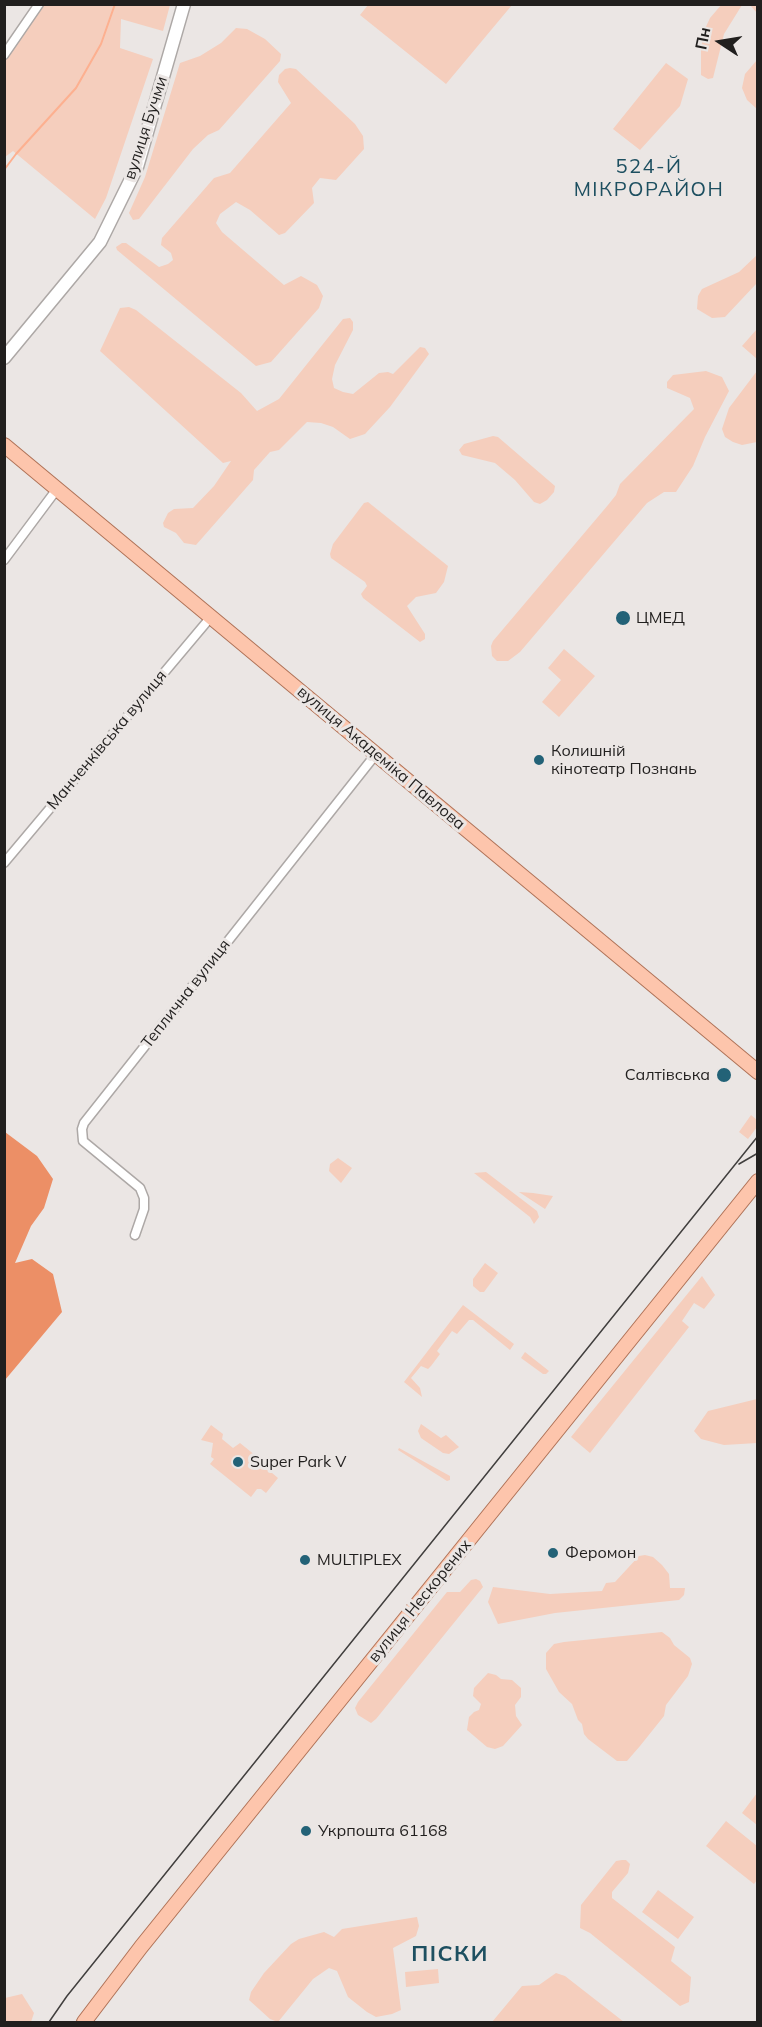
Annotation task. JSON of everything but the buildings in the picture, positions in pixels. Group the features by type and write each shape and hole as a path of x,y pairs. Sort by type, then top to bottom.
{"main road":[{"name":"вулиця Академіка Павлова","path":"4,445 758,1072"},
{"name":"вулиця Нескорених","path":"85,2022 148,1938 758,1180"}],"street":[{"path":"4,55 39,4"},
{"name":"вулиця Бучми","path":"4,358 100,242 136,168 184,4"},
{"path":"4,560 57,489"},
{"name":"Манченківська вулиця","path":"4,863 210,618"},
{"name":"Теплична вулиця","path":"135,1234 144,1209 144,1198 140,1188 83,1141 84,1123 376,753"}],"shaded area":[{"path":"722,4 757,5 757,13 750,5 742,5 724,34 713,78 708,79 701,75 703,33 710,18"},
{"path":"38,5 170,5 163,31 121,19 120,48 153,59 106,198 95,219 13,151 5,157 5,53"},
{"path":"368,5 512,5 446,84 360,15"},
{"path":"236,28 247,29 265,39 281,54 280,61 219,130 208,135 193,149 139,219 133,220 129,213 145,177 180,63 200,56 221,43"},
{"path":"757,60 757,109 747,100 742,88 745,74"},
{"path":"666,63 688,79 680,106 640,150 613,129"},
{"path":"285,69 296,69 355,124 363,136 364,149 336,180 320,178 312,188 314,203 285,233 279,235 250,210 236,202 220,214 216,223 222,232 284,285 301,276 317,285 323,296 319,308 271,362 256,366 116,247 126,243 159,267 173,260 171,253 161,245 162,238 214,178 230,173 291,103 278,82 279,75"},
{"path":"757,255 757,283 725,317 712,318 697,309 698,296 702,289 739,272"},
{"path":"129,307 136,310 241,393 257,411 279,399 343,319 350,318 353,322 353,330 335,365 332,379 334,388 343,392 353,394 379,373 393,374 420,347 425,348 429,354 390,407 365,434 350,439 333,427 307,422 279,450 270,452 254,470 253,480 196,545 184,543 176,533 164,527 163,523 168,513 174,509 193,508 214,486 231,461 223,463 100,351 120,308"},
{"path":"757,329 757,359 742,346"},
{"path":"706,371 722,377 729,391 693,466 676,492 664,492 647,503 520,652 508,661 497,661 492,656 493,641 608,505 616,495 620,484 694,409 690,398 667,388 667,382 673,375"},
{"path":"757,371 757,442 742,445 725,437 722,429 729,408"},
{"path":"493,436 498,437 555,486 554,492 547,500 540,504 534,502 515,480 495,463 462,455 459,450 464,444"},
{"path":"368,502 448,566 444,582 436,593 416,597 407,606 425,634 425,639 420,642 363,598 361,594 367,586 365,582 331,558 333,544 364,503"},
{"path":"564,649 595,676 559,717 542,702 561,680 548,668"},
{"path":"751,1115 757,1120 757,1127 748,1139 739,1132"},
{"path":"5,1132 37,1156 53,1179 44,1208 31,1226 15,1263 32,1259 53,1274 62,1312 5,1380"},
{"path":"338,1158 352,1168 341,1183 329,1171 330,1164"},
{"path":"486,1172 537,1211 539,1217 534,1224 530,1217 474,1173"},
{"path":"519,1192 533,1193 553,1196 545,1209"},
{"path":"485,1263 498,1273 484,1292 480,1292 473,1286 473,1279"},
{"path":"702,1276 715,1295 704,1309 694,1303 682,1321 689,1327 590,1453 571,1437"},
{"path":"463,1305 514,1344 510,1350 473,1320 469,1320 457,1334 452,1331 437,1351 440,1354 428,1369 421,1366 411,1378 420,1388 422,1397 404,1382"},
{"path":"525,1352 549,1371 543,1374 521,1358"},
{"path":"757,1399 757,1443 724,1445 701,1439 694,1431 708,1411"},
{"path":"421,1424 441,1438 446,1435 459,1447 449,1454 443,1453 421,1438 418,1431"},
{"name":"Super Park V","path":"211,1425 223,1434 222,1439 233,1448 240,1443 266,1464 265,1467 278,1478 266,1493 257,1489 251,1497 210,1464 214,1459 211,1457 213,1443 201,1440"},
{"path":"399,1448 450,1476 450,1480 447,1481 398,1450"},
{"path":"639,1556 653,1557 669,1574 670,1588 685,1588 684,1595 679,1600 555,1613 498,1624 488,1602 493,1587 550,1594 602,1591 606,1583 615,1582"},
{"path":"476,1579 483,1587 376,1719 371,1723 358,1715 355,1708 358,1702 447,1592 460,1592 471,1580"},
{"path":"662,1632 690,1658 692,1664 688,1676 666,1705 664,1716 640,1746 627,1761 617,1761 584,1734 582,1724 572,1704 559,1692 546,1669 546,1653 554,1644 564,1642"},
{"path":"488,1673 501,1679 512,1680 521,1688 521,1697 515,1705 516,1716 522,1725 503,1746 495,1749 487,1747 467,1730 469,1717 479,1710 481,1704 473,1696 474,1688"},
{"path":"757,1793 757,1825 742,1813"},
{"path":"726,1821 757,1846 757,1880 754,1884 706,1846"},
{"path":"626,1860 630,1864 628,1873 612,1892 612,1898 675,1947 671,1961 691,1977 689,2002 680,2006 590,1933 580,1928 581,1905 616,1861"},
{"path":"658,1890 694,1917 678,1939 642,1912"},
{"path":"417,1917 419,1926 416,1936 393,1948 401,2010 376,2017 367,2012 348,1997 337,1971 329,1968 313,1979 278,2022 270,2019 249,2000 251,1992 264,1973 291,1944 299,1939 324,1932 334,1937 342,1929"},
{"path":"438,1969 439,1983 406,1987 405,1972"},
{"path":"556,1973 565,1976 624,2022 492,2022 522,1986 539,1985"},
{"path":"22,1994 34,2013 31,2022 5,2022 5,1998"}],"waterway":[{"path":"4,170 76,88 101,44 115,4"}],"tram line":[{"path":"49,2022 67,1996 758,1136"},
{"path":"739,1164 758,1153"}],"place":[{"name":"ЦМЕД","path":"623,618"},
{"name":"Колишній кінотеатр Познань","path":"539,760"},
{"name":"Салтівська","path":"724,1075"},
{"name":"Super Park V","path":"238,1462"},
{"name":"Феромон","path":"553,1553"},
{"name":"MULTIPLEX","path":"305,1560"},
{"name":"Укрпошта 61168","path":"306,1831"}],"district":[{"name":"524-Й МІКРОРАЙОН","path":"649,178"},
{"name":"ПІСКИ","path":"450,1954"}]}
